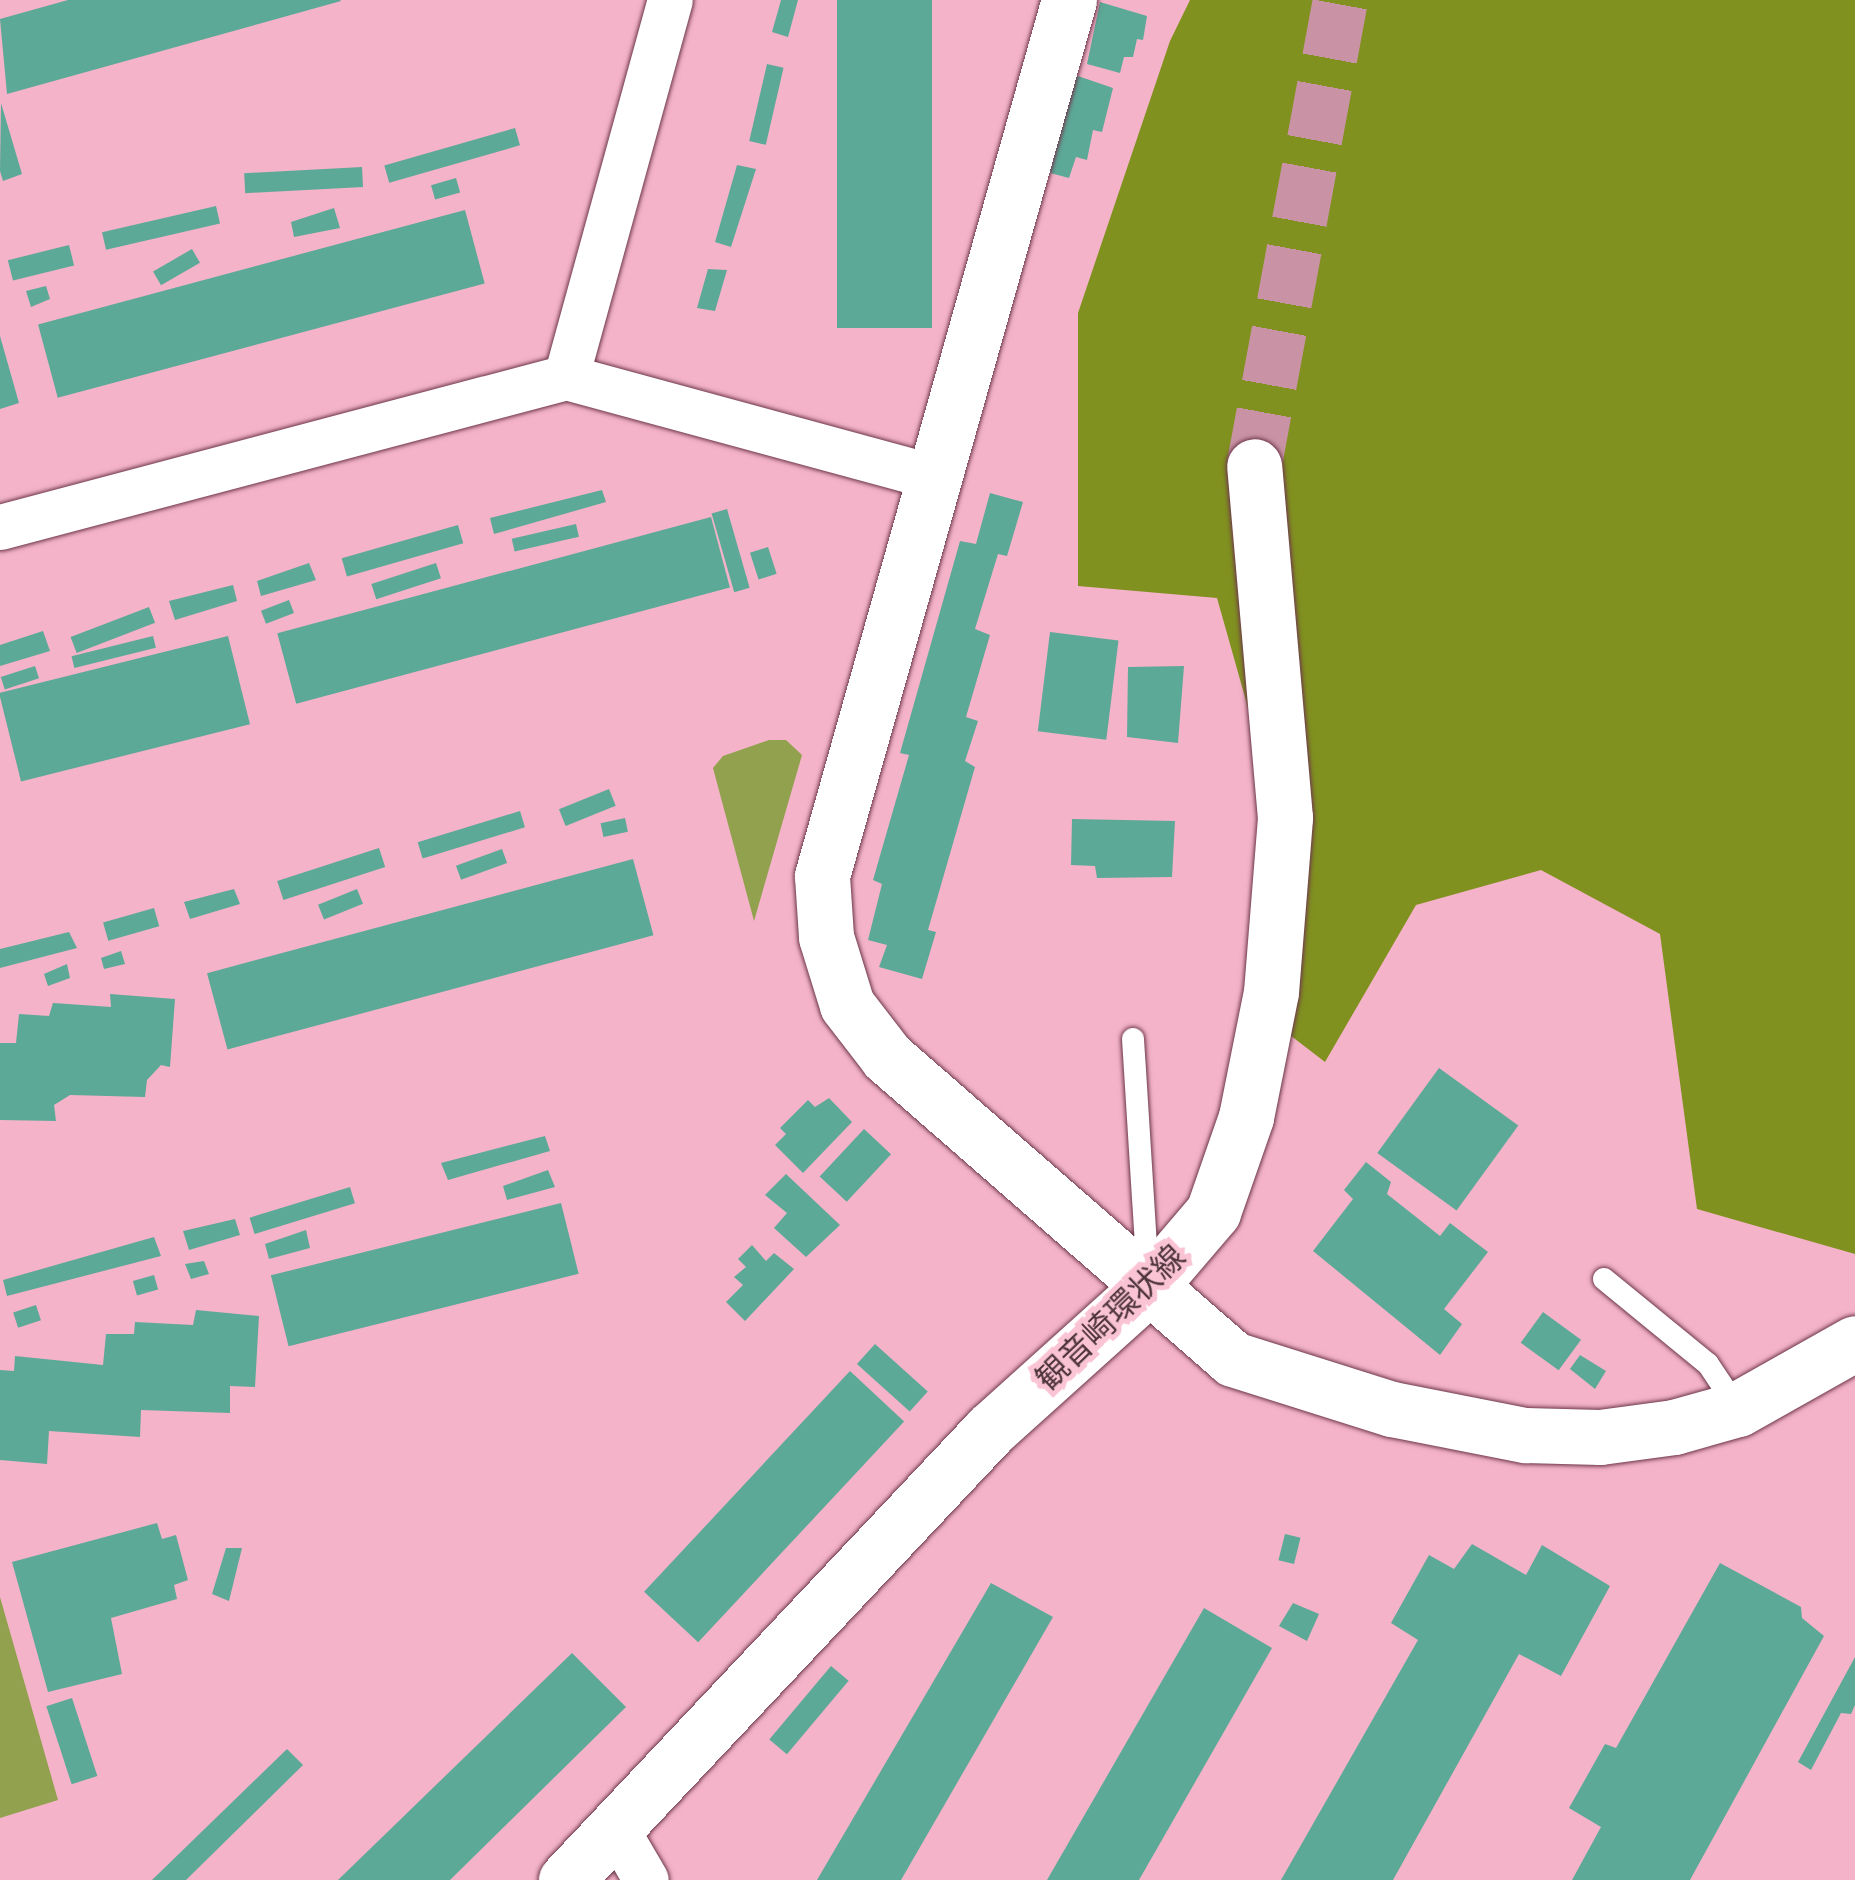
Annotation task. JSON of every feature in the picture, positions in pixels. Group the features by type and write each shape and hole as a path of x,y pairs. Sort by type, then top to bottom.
{"street":[{"path":"566,378 670,0"},
{"path":"1069,0 822,876 826,938 847,1006 887,1057 1234,1359 1392,1409 1526,1435 1600,1437 1674,1428 1738,1409 1855,1343"},
{"path":"0,527 566,378 934,477"},
{"name":"観音崎環状線","path":"566,1880 990,1430 1148,1287 1213,1212 1246,1117 1270,992 1285,818 1254,466"},
{"path":"615,1826 646,1880"}],"lane":[{"path":"1133,1039 1148,1287"},
{"path":"1604,1279 1708,1364 1738,1409"}],"green space":[{"path":"1190,0 1855,0 1855,1254 1697,1209 1660,934 1541,870 1416,905 1325,1062 1247,1002 1276,807 1217,598 1078,586 1078,313 1170,41"},
{"path":"769,740 786,740 802,755 754,921 713,768 723,756"},
{"path":"0,1597 58,1800 0,1818"}],"building":[{"path":"68,0 341,1 7,94 0,19"},
{"path":"781,0 798,0 788,37 772,32"},
{"path":"837,0 932,0 932,328 837,328"},
{"path":"1100,2 1147,16 1143,40 1137,39 1133,57 1124,57 1120,73 1087,64"},
{"path":"767,64 784,68 766,145 749,141"},
{"path":"1075,75 1113,88 1102,132 1093,130 1087,160 1076,157 1069,178 1050,173"},
{"path":"1,103 22,174 3,181 0,171"},
{"path":"515,128 520,145 389,183 384,165"},
{"path":"737,165 756,169 731,247 715,242"},
{"path":"362,167 363,187 245,193 244,173"},
{"path":"456,178 460,192 435,200 431,185"},
{"path":"216,206 220,224 106,250 102,232"},
{"path":"334,208 340,228 294,237 291,222"},
{"path":"465,210 485,283 58,398 38,324"},
{"path":"69,245 74,265 13,281 8,260"},
{"path":"192,249 200,263 161,285 153,272"},
{"path":"708,269 727,270 715,311 697,308"},
{"path":"46,286 50,299 31,307 26,291"},
{"path":"0,336 19,403 0,409"},
{"path":"602,490 606,502 494,534 490,518"},
{"path":"990,493 1023,502 1007,556 998,554 975,629 990,635 966,717 978,721 965,761 975,767 928,930 936,932 922,979 879,967 887,945 868,940 882,884 873,880 909,755 900,753 960,541 976,544"},
{"path":"727,509 750,588 734,592 712,513"},
{"path":"711,517 730,588 296,704 277,633"},
{"path":"576,524 579,537 515,552 512,539"},
{"path":"458,525 463,543 347,577 342,558"},
{"path":"768,547 777,574 759,580 750,553"},
{"path":"309,563 316,580 261,596 257,581"},
{"path":"436,563 441,578 376,599 371,584"},
{"path":"233,585 237,601 175,620 169,601"},
{"path":"289,600 294,613 266,624 261,611"},
{"path":"149,607 155,623 77,653 71,637"},
{"path":"43,631 50,651 0,666 0,645"},
{"path":"1050,632 1118,640 1106,740 1038,731"},
{"path":"153,636 156,648 74,668 71,656"},
{"path":"228,636 250,724 21,781 0,693"},
{"path":"35,666 39,678 5,689 1,677"},
{"path":"1184,666 1178,743 1127,737 1128,667"},
{"path":"609,789 616,806 566,826 559,809"},
{"path":"520,811 525,827 423,859 418,842"},
{"path":"625,818 628,832 603,837 601,823"},
{"path":"1072,819 1175,821 1172,877 1097,878 1095,866 1071,865"},
{"path":"379,848 385,867 283,900 277,881"},
{"path":"502,849 507,863 461,880 456,866"},
{"path":"633,859 653,935 227,1049 207,973"},
{"path":"234,889 240,904 190,919 184,902"},
{"path":"357,889 363,904 324,920 318,905"},
{"path":"154,908 159,926 108,941 103,923"},
{"path":"69,932 77,948 0,968 0,949"},
{"path":"121,951 125,964 104,969 101,958"},
{"path":"67,964 70,978 48,986 44,974"},
{"path":"110,994 175,999 170,1067 161,1065 147,1080 145,1097 70,1095 54,1105 56,1121 0,1120 0,1043 16,1043 19,1014 49,1016 53,1003 111,1007"},
{"path":"1439,1068 1518,1126 1457,1211 1377,1153"},
{"path":"829,1098 852,1122 803,1173 775,1145 786,1134 780,1128 808,1100 815,1107"},
{"path":"864,1129 891,1154 847,1202 820,1177"},
{"path":"545,1136 550,1151 448,1180 441,1163"},
{"path":"1366,1162 1391,1182 1387,1194 1440,1236 1450,1223 1488,1252 1444,1309 1462,1324 1440,1355 1313,1251 1353,1199 1344,1190"},
{"path":"548,1170 555,1187 507,1200 503,1186"},
{"path":"786,1174 840,1225 806,1257 774,1228 787,1213 765,1195"},
{"path":"350,1187 355,1203 255,1234 250,1218"},
{"path":"561,1203 579,1274 289,1346 271,1275"},
{"path":"235,1219 240,1235 189,1250 183,1231"},
{"path":"306,1230 310,1248 269,1259 265,1244"},
{"path":"154,1237 161,1256 7,1296 3,1280"},
{"path":"752,1245 766,1261 774,1253 794,1269 745,1321 726,1302 743,1285 734,1277 746,1267 738,1259"},
{"path":"204,1261 209,1274 191,1279 185,1264"},
{"path":"154,1275 158,1289 137,1295 133,1281"},
{"path":"36,1305 41,1320 18,1328 13,1312"},
{"path":"196,1310 259,1316 255,1387 230,1386 230,1413 141,1410 140,1437 49,1431 47,1464 0,1460 0,1370 14,1371 15,1356 103,1365 106,1334 134,1334 135,1322 193,1325"},
{"path":"1543,1312 1581,1340 1559,1370 1521,1343"},
{"path":"875,1344 928,1392 910,1412 857,1364"},
{"path":"1580,1355 1606,1371 1595,1389 1570,1369"},
{"path":"850,1371 904,1421 698,1642 644,1592"},
{"path":"157,1523 162,1539 176,1535 188,1580 174,1585 177,1599 111,1618 122,1674 48,1692 12,1562"},
{"path":"1285,1534 1301,1538 1294,1564 1278,1560"},
{"path":"1472,1544 1526,1575 1542,1545 1610,1586 1561,1676 1519,1654 1393,1880 1281,1880 1418,1640 1391,1623 1429,1555 1454,1569"},
{"path":"226,1548 242,1548 229,1601 212,1594"},
{"path":"1720,1563 1801,1607 1802,1618 1824,1636 1690,1880 1572,1880 1601,1827 1569,1808 1605,1744 1616,1748"},
{"path":"991,1583 1053,1617 901,1880 817,1880"},
{"path":"1293,1603 1319,1614 1307,1641 1279,1626"},
{"path":"1204,1608 1272,1648 1139,1880 1047,1880"},
{"path":"572,1653 626,1707 450,1880 338,1880"},
{"path":"1855,1657 1855,1705 1851,1714 1841,1713 1811,1770 1798,1762"},
{"path":"831,1666 849,1681 787,1754 769,1740"},
{"path":"72,1698 97,1776 72,1784 46,1706"},
{"path":"287,1749 303,1765 186,1880 152,1880"}],"tunnel":[{"path":"1254,466 1340,0"}]}
